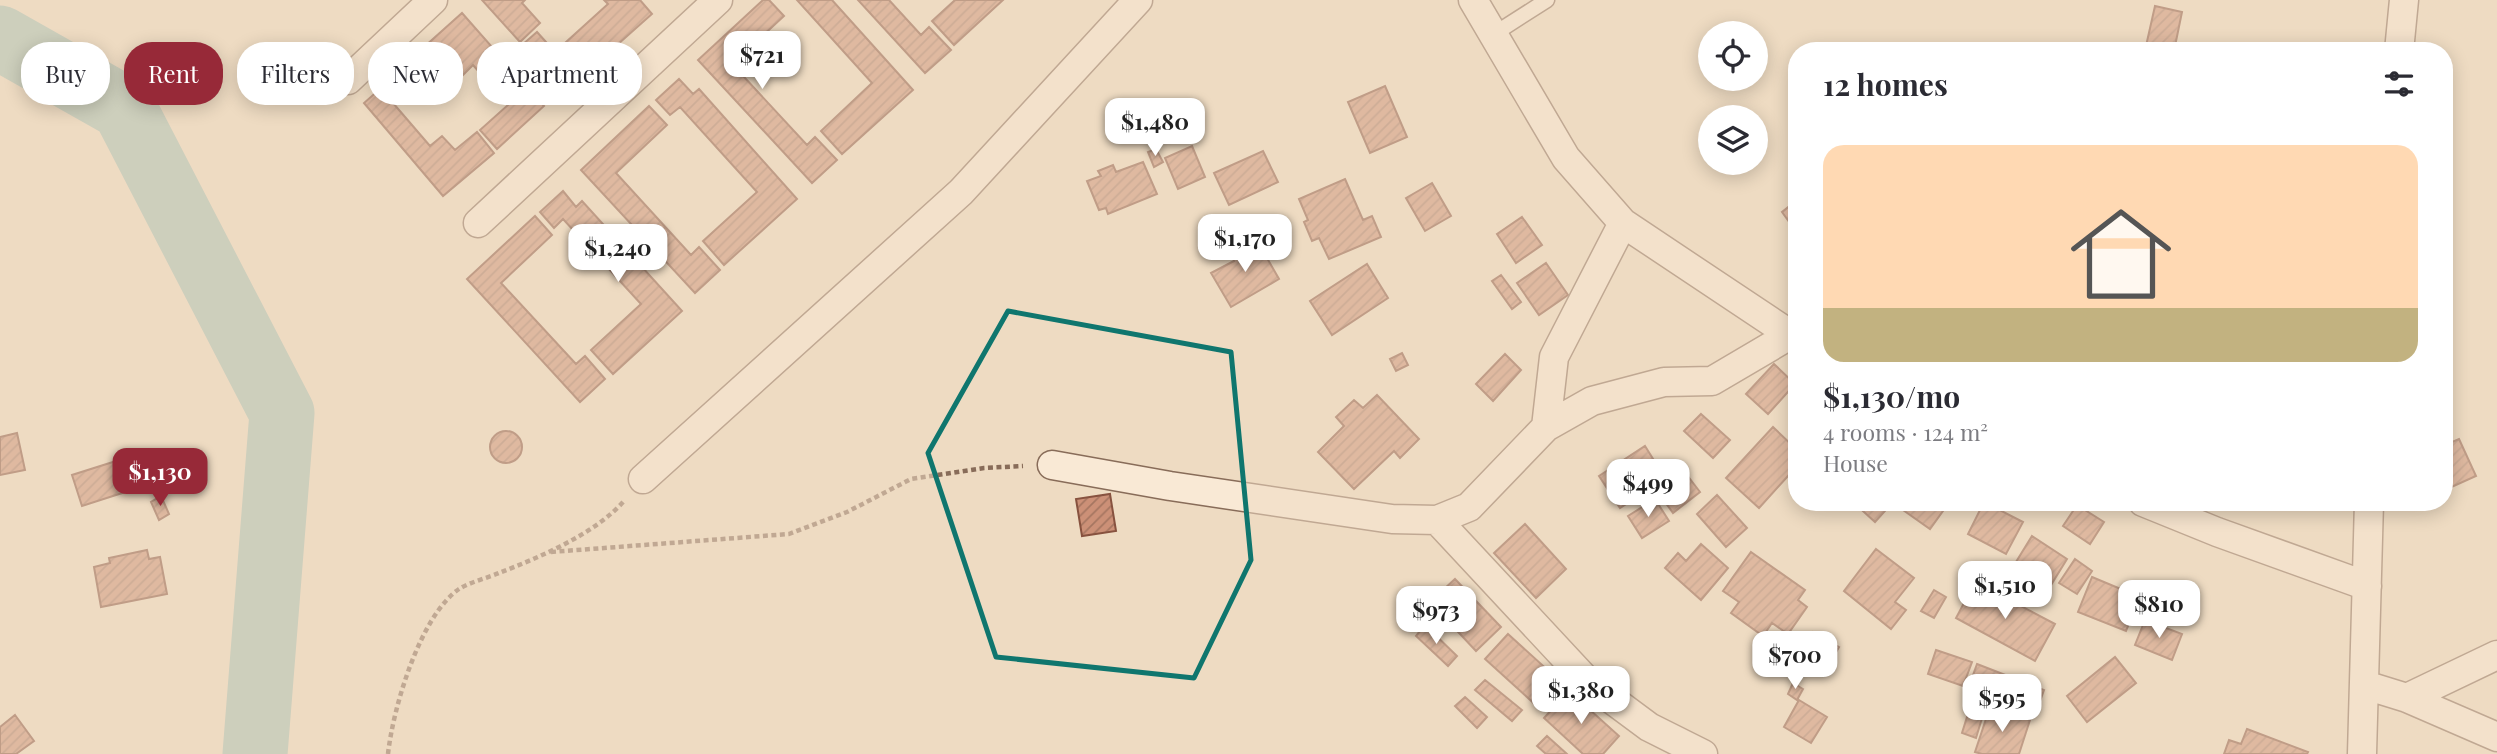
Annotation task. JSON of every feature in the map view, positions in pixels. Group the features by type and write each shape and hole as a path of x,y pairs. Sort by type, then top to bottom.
{"street":[{"path":"354,74 433,0"},
{"path":"478,223 718,0"},
{"path":"643,480 961,192 1138,0"},
{"path":"1473,0 1566,158 1623,223 1788,334"},
{"path":"2400,42 2404,0"},
{"path":"1546,427 1554,357 1623,223"},
{"path":"1052,465 1170,486 1392,519 1437,520 1469,508 1546,427 1592,401 1664,382 1712,381 1788,340"},
{"path":"2165,511 2367,586"},
{"path":"2362,754 2369,511"},
{"path":"1437,520 1587,681 1649,727 1703,754"},
{"path":"2407,698 2497,655"},
{"path":"2365,685 2407,698 2497,737"}],"lane":[{"path":"1494,34 1547,0"}],"path":[{"path":"551,552 789,534 847,512 911,479 984,468 1052,465"},
{"path":"388,754 391,723 412,661 433,618 459,590 551,552 614,513 643,480"}],"highlighted area":[{"path":"1008,311 1231,352 1251,560 1194,678 996,657 928,453"}],"building":[{"path":"482,0 525,0 522,3 540,23 520,42"},
{"path":"604,0 640,0 652,14 620,42 566,42 608,4"},
{"path":"763,0 769,0 784,16 732,64 807,145 815,137 837,160 812,183 698,60"},
{"path":"797,0 832,0 913,90 842,154 821,131 872,83"},
{"path":"858,0 889,0 921,35 929,27 951,50 925,73"},
{"path":"955,0 1003,0 954,45 932,21"},
{"path":"2155,6 2182,12 2176,42 2147,42"},
{"path":"462,13 488,42 477,42 477,70 473,65 463,75 463,42 430,42"},
{"path":"537,32 546,42 525,42"},
{"path":"679,79 693,94 699,89 797,199 724,265 703,241 757,192 680,107 670,115 656,100"},
{"path":"1385,86 1407,137 1370,153 1348,102"},
{"path":"368,99 368,105 395,105 430,146 442,136 455,150 477,132 494,153 443,196 364,103"},
{"path":"508,105 544,106 497,149 480,130"},
{"path":"649,106 667,125 616,173 691,255 699,247 720,270 695,293 581,170"},
{"path":"1192,146 1205,177 1178,189 1165,158"},
{"path":"1156,149 1163,162 1154,167 1148,152"},
{"path":"1263,151 1278,182 1229,205 1214,173"},
{"path":"1143,162 1157,194 1108,214 1106,208 1099,210 1087,181 1101,176 1098,171 1113,165 1116,172"},
{"path":"1345,179 1363,220 1372,216 1381,237 1329,259 1319,238 1312,241 1304,222 1308,220 1299,199"},
{"path":"1432,183 1451,216 1425,231 1406,198"},
{"path":"563,191 576,207 582,201 682,311 613,374 591,350 641,304 563,219 554,228 540,212"},
{"path":"1788,207 1788,220 1782,212"},
{"path":"535,216 552,235 501,283 576,364 585,356 605,379 580,402 467,279"},
{"path":"1522,217 1542,245 1516,263 1497,234"},
{"path":"1249,242 1253,247 1259,244 1279,279 1231,307 1211,273 1234,261 1229,253"},
{"path":"1546,263 1568,295 1539,315 1517,283"},
{"path":"1367,264 1388,298 1332,335 1310,301"},
{"path":"1501,275 1521,302 1512,309 1492,281"},
{"path":"1402,353 1408,365 1396,371 1390,359"},
{"path":"1505,354 1521,370 1493,401 1476,384"},
{"path":"1774,364 1788,377 1788,392 1768,414 1746,394"},
{"path":"1377,395 1419,439 1400,458 1394,451 1354,489 1318,452 1344,426 1336,417 1354,400 1363,408"},
{"path":"1701,414 1730,440 1713,458 1684,431"},
{"path":"1773,427 1788,441 1788,476 1759,508 1726,478"},
{"path":"506,431 518,435 522,447 518,459 506,463 494,459 490,447 494,435"},
{"path":"17,433 25,470 0,475 0,437"},
{"path":"2459,439 2476,476 2453,486 2453,442"},
{"path":"1645,446 1665,478 1620,508 1599,476"},
{"path":"138,454 147,485 82,506 72,475"},
{"path":"1687,475 1700,492 1673,513 1660,495"},
{"path":"1110,494 1116,531 1082,536 1076,499"},
{"path":"1717,495 1747,528 1726,547 1697,514"},
{"path":"161,496 169,514 159,520 151,502"},
{"path":"1655,499 1669,521 1642,538 1628,516"},
{"path":"1863,511 1885,511 1875,522"},
{"path":"1904,511 1943,511 1930,529"},
{"path":"1980,511 2002,511 2023,522 2006,554 1968,534"},
{"path":"2073,511 2087,511 2104,522 2090,544 2063,526"},
{"path":"1525,524 1566,569 1536,598 1494,553"},
{"path":"2032,536 2067,559 2051,585 2016,562"},
{"path":"1701,544 1728,568 1701,600 1665,568 1678,553 1686,561"},
{"path":"1876,549 1914,578 1895,602 1906,610 1891,629 1844,591"},
{"path":"147,550 149,559 160,557 167,594 101,607 94,567 110,563 109,558"},
{"path":"1751,552 1805,590 1798,600 1807,607 1788,634 1772,623 1763,636 1731,613 1739,602 1723,591"},
{"path":"2075,559 2092,571 2077,594 2059,583"},
{"path":"2092,577 2140,597 2126,631 2078,612"},
{"path":"1455,579 1501,627 1476,651 1430,602"},
{"path":"1975,582 2055,624 2035,661 1956,618"},
{"path":"1934,590 1946,597 1934,618 1921,611"},
{"path":"2145,620 2182,634 2172,660 2135,645"},
{"path":"1425,625 1457,656 1448,666 1416,636"},
{"path":"1813,632 1839,647 1822,676 1796,662"},
{"path":"1508,634 1562,683 1539,708 1485,659"},
{"path":"1936,650 1972,662 1963,686 1928,674"},
{"path":"2115,657 2136,683 2087,722 2067,696"},
{"path":"1977,664 2044,690 2035,715 1968,689"},
{"path":"1485,680 1522,710 1512,721 1475,690"},
{"path":"1793,683 1803,689 1797,700 1788,694"},
{"path":"1569,691 1619,736 1603,754 1583,754 1544,718"},
{"path":"1465,697 1487,717 1477,728 1455,706"},
{"path":"1799,700 1827,717 1811,743 1784,727"},
{"path":"1972,701 1986,705 1976,738 1962,733"},
{"path":"1990,707 2030,720 2019,754 1975,752"},
{"path":"15,715 34,741 16,754 0,754 0,727"},
{"path":"2247,729 2308,752 2224,754 2229,740 2241,744"},
{"path":"1547,736 1567,754 1546,754 1537,746"}],"waterway":[{"path":"0,38 124,108 282,413 255,754"}]}
